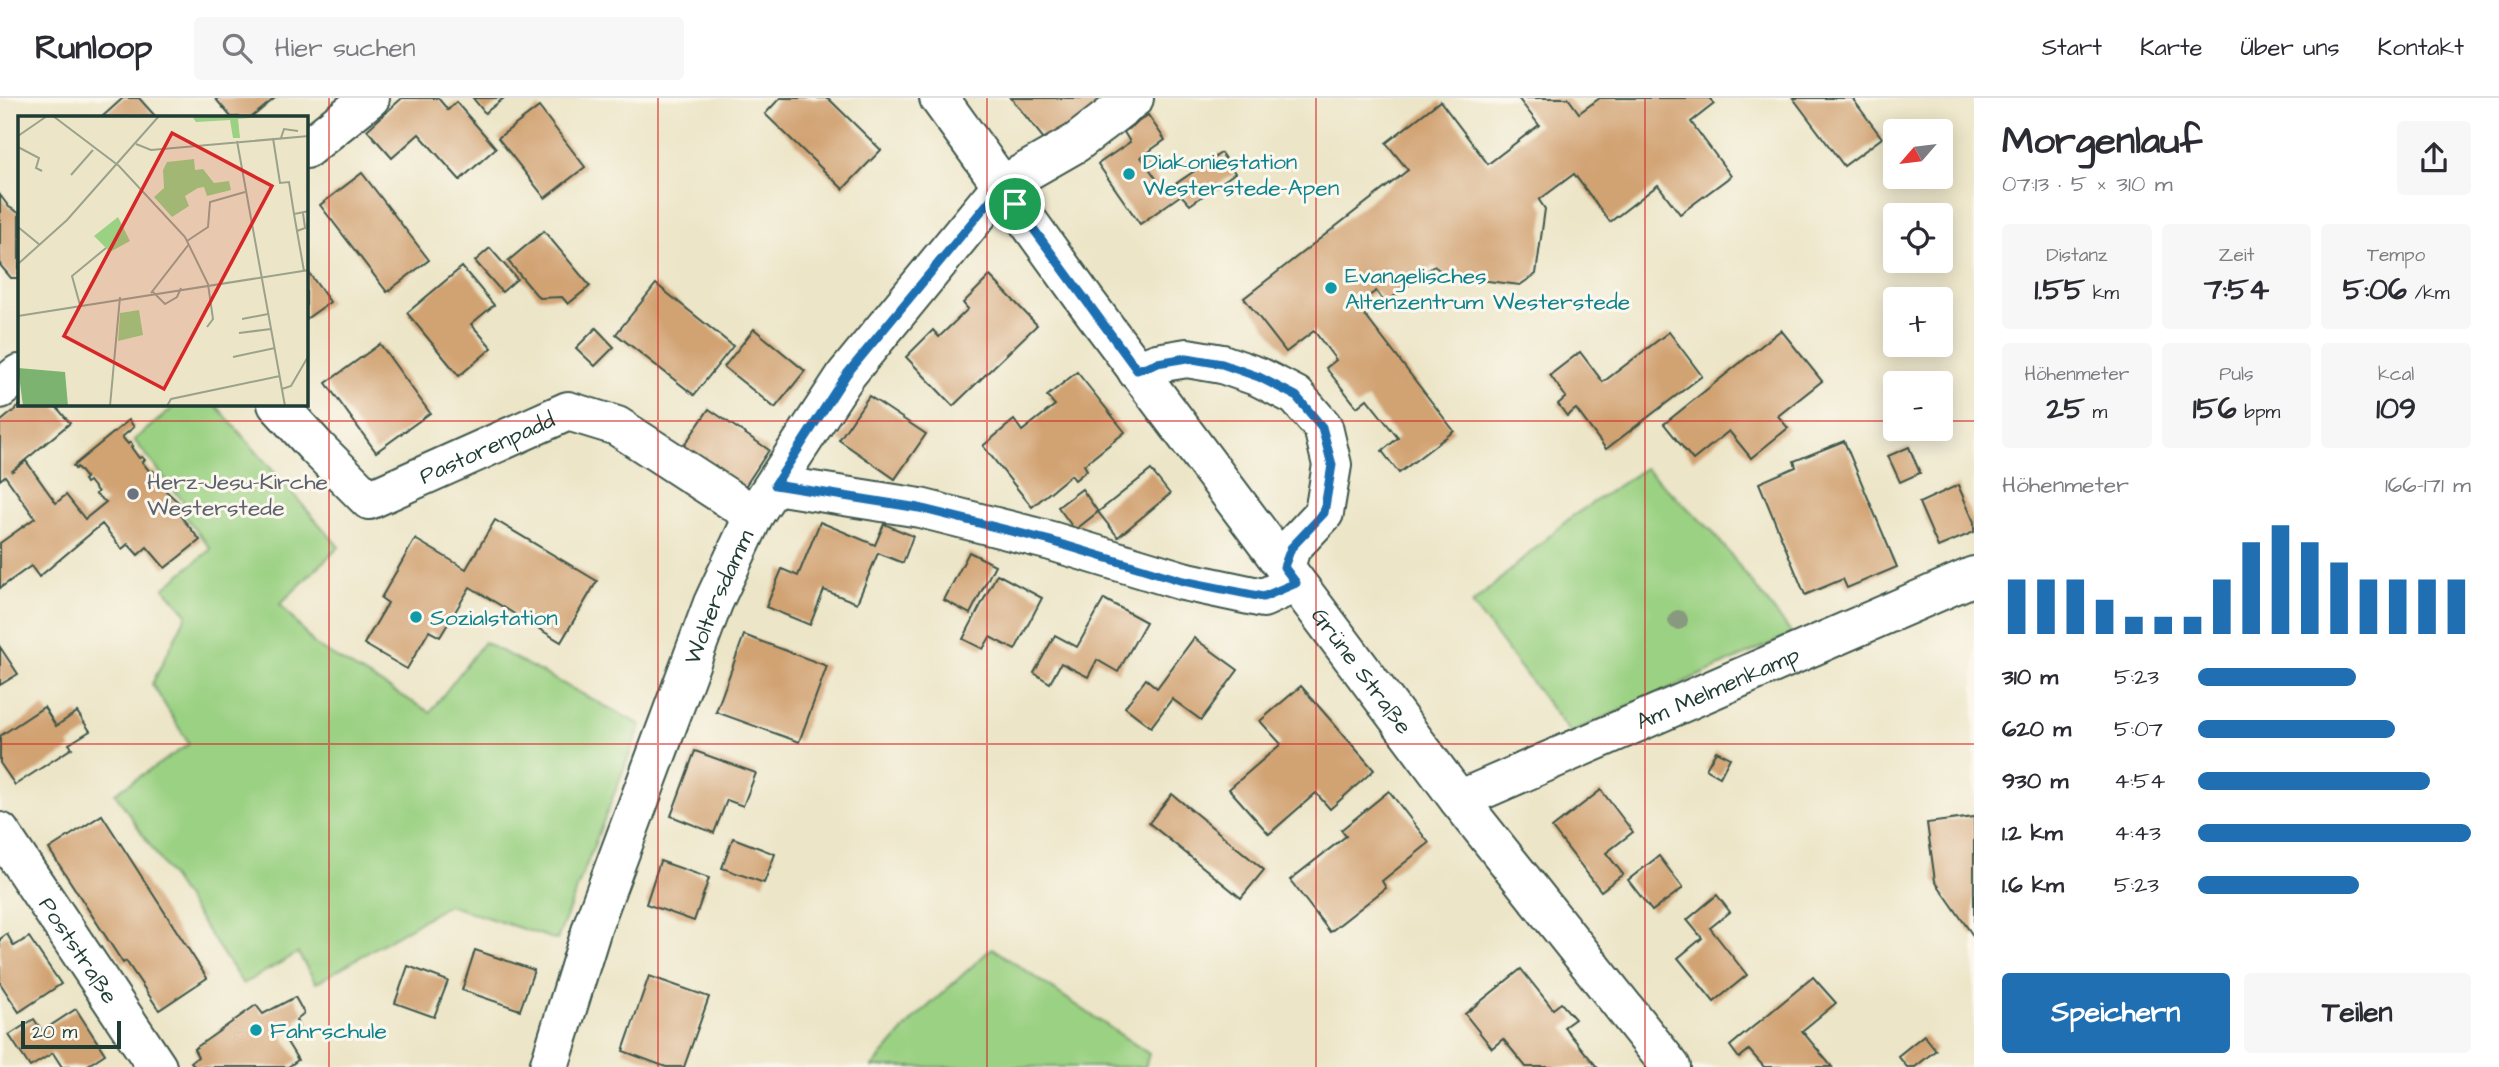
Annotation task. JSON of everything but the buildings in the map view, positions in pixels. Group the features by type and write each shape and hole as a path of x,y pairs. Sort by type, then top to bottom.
{"street":[{"path":"308,147 370,98"},
{"name":"Grüne Straße","path":"939,98 1137,370 1459,800 1671,1067"},
{"path":"1002,186 1076,143 1134,98"},
{"name":"Woltersdamm","path":"549,1067 593,925 698,642 713,603 765,500 846,375 1002,186"},
{"path":"1137,370 1157,363 1187,358 1222,364 1259,377 1296,396 1322,427 1332,465 1324,513 1291,548 1290,575"},
{"path":"0,389 18,375"},
{"name":"Pastorenpadd","path":"279,406 369,500 568,411 617,426 765,500 919,508 1051,541 1183,581 1263,597 1290,575"},
{"name":"Am Melmenkamp","path":"1459,800 1974,576"},
{"name":"Poststraße","path":"0,832 157,1067"}],"green space":[{"path":"176,406 217,406 339,547 280,604 316,646 430,712 484,642 641,725 557,940 448,905 316,983 298,953 243,984 115,793 189,744 152,684 187,614 164,588 211,549 184,515 190,510 134,440"},
{"path":"1645,468 1712,531 1792,634 1570,733 1472,604 1571,517"},
{"path":"992,948 1149,1054 1145,1067 872,1067 912,1021"}],"place":[{"name":"Diakoniestation Westerstede-Apen","path":"1129,174"},
{"name":"Evangelisches Altenzentrum Westerstede","path":"1331,288"},
{"name":"Herz-Jesu-Kirche Westerstede","path":"133,494"},
{"name":"Sozialstation","path":"416,617"},
{"name":"Fahrschule","path":"256,1030"}],"route":[{"path":"1002,186 1015,204 1137,370 1157,363 1187,358 1222,364 1259,377 1296,396 1322,427 1332,465 1324,513 1291,548 1284,567 1296,583 1263,597 1183,581 1051,541 919,508 775,485 846,375 1002,186"}]}
